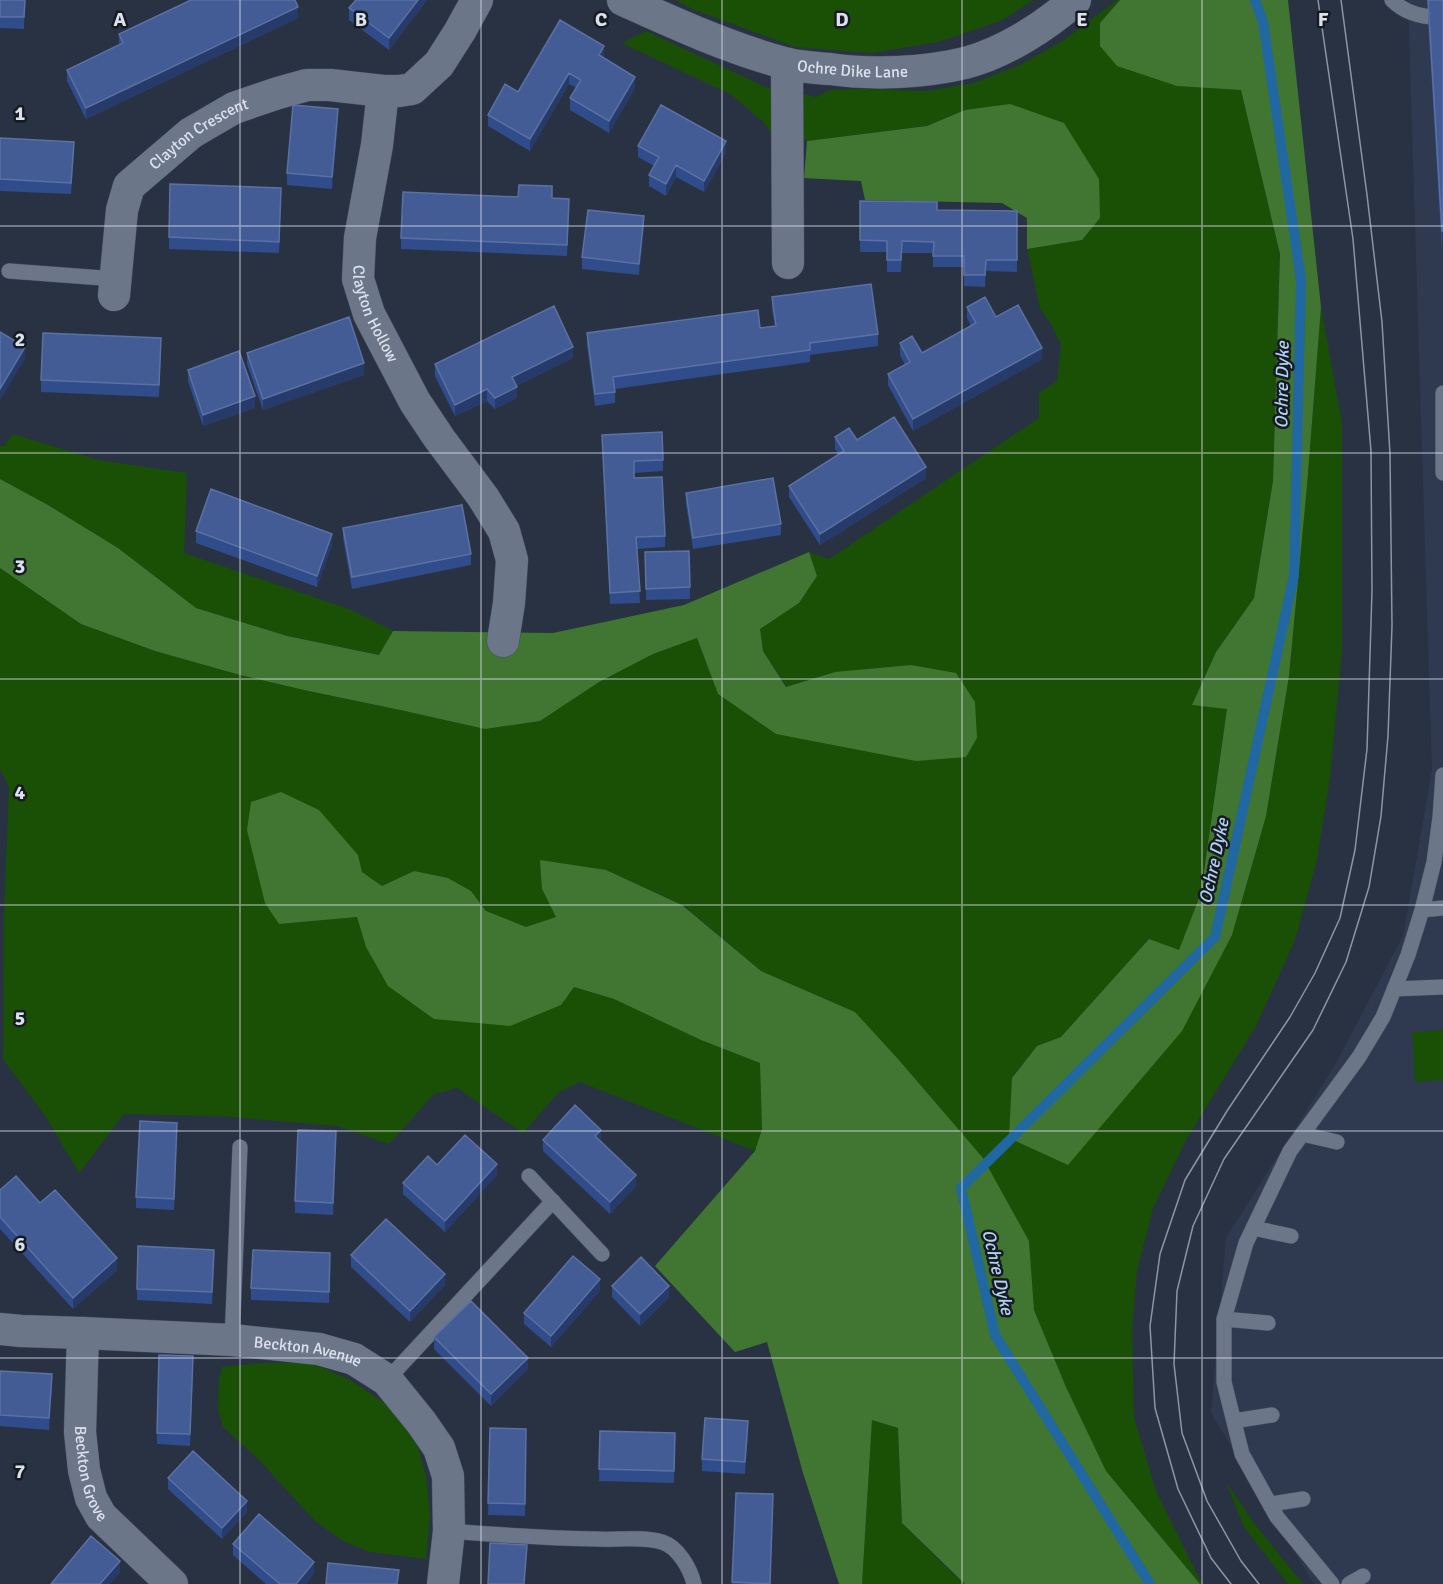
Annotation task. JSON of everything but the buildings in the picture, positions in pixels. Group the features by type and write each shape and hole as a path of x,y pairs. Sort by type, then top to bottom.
{"street":[{"path":"383,92 412,89 439,64 477,0"},
{"name":"Ochre Dike Lane","path":"623,0 723,44 787,64 860,73 895,72 966,63 999,50 1029,34 1076,0"},
{"path":"787,64 788,263"},
{"name":"Clayton Crescent","path":"115,287 122,210 129,186 191,134 234,108 307,85 383,92"},
{"name":"Clayton Hollow","path":"383,92 377,145 360,238 358,279 369,314 415,402 483,497 504,531 512,560 510,603 503,641"},
{"name":"Beckton Avenue","path":"0,1329 232,1340 319,1349 354,1359 387,1380 439,1448 448,1476 449,1531 443,1584"},
{"name":"Beckton Grove","path":"83,1333 80,1432 84,1470 91,1498 101,1516 172,1584"}],"lane":[{"path":"1392,0 1412,14 1443,17"},
{"path":"9,271 115,287"},
{"path":"1443,393 1443,473"},
{"path":"1332,1584 1277,1517 1242,1454 1224,1382 1224,1319 1246,1243 1290,1151 1359,1057 1383,1017 1408,955 1434,862 1442,804 1443,775"},
{"path":"1422,910 1443,908"},
{"path":"1394,989 1443,987"},
{"path":"1302,1134 1337,1142"},
{"path":"232,1340 240,1146"},
{"path":"529,1176 602,1254"},
{"path":"387,1380 553,1201"},
{"path":"1253,1228 1291,1236"},
{"path":"1224,1319 1268,1323"},
{"path":"1234,1421 1272,1415"},
{"path":"1270,1504 1303,1499"},
{"path":"449,1531 588,1539 644,1539 662,1542 679,1552 694,1584"}],"shaded area":[{"path":"1408,0 1443,0 1443,1584 1314,1584 1211,1413 1226,1238 1335,1065 1403,936 1432,770"}],"green space":[{"path":"676,0 1033,0 1003,20 938,42 872,53 795,47 692,9"},
{"path":"1120,0 1100,23 1177,86 1241,90 1280,254 1273,481 1254,598 1216,652 1192,705 1227,708 1201,893 1179,951 1149,939 1061,1037 1037,1046 1012,1078 1232,935 1266,816 1289,676 1321,307 1342,424 1342,650 1330,778 1317,860 1295,940 1256,1026 1186,1140 1153,1208 1137,1271 1132,1329 1134,1417 1156,1491 1202,1584 1106,1471 1066,1387 1034,1310 1029,1241 855,1012 761,971 683,905 606,870 542,889 556,917 526,928 486,911 471,891 414,871 382,886 362,872 358,855 279,924 357,917 366,947 574,987 614,999 701,1040 760,1063 762,1129 755,1151 580,1082 559,1092 523,1133 457,1088 434,1094 389,1144 338,1126 220,1116 124,1114 79,1173 46,1117 3,1059 4,915 9,787 0,769 0,568 81,624 155,651 240,675 485,729 540,721 599,682 653,654 697,638 718,694 776,734 835,672 787,687 763,651 760,629 799,603 817,576 809,552 829,559 1039,418 1039,393 1057,381 1061,345 1040,308 1027,249 1082,240 965,110 927,126 807,141 775,139 765,124 732,95 622,43 646,31 768,88 817,97 829,90 926,91 974,83 1022,64 1064,40"},
{"path":"1120,0 1288,0 1321,307 1289,676 1266,816 1232,935 1182,1031 1068,1165 1009,1138 1012,1078 1037,1046 1061,1037 1149,939 1179,950 1201,893 1227,709 1192,705 1216,652 1254,598 1273,481 1280,254 1241,90 1177,86 1117,66 1100,46 1100,23"},
{"path":"1010,104 1064,123 1099,179 1100,218 1082,240 1027,249 1027,218 1002,203 865,200 861,181 804,178 807,141 927,126 965,110"},
{"path":"13,434 98,460 187,473 184,553 349,609 393,631 380,655 287,636 196,608 118,548 0,479 0,446 3,447"},
{"path":"0,479 118,548 196,608 287,636 379,655 393,631 553,633 684,605 809,552 817,576 799,603 760,629 763,651 786,687 835,672 911,665 956,673 975,702 977,738 966,757 916,761 776,734 718,694 697,638 653,654 599,682 540,721 485,729 240,675 155,651 81,624 0,568"},
{"path":"281,792 319,810 358,855 362,872 382,886 414,871 448,878 471,891 486,911 526,927 556,917 542,889 540,860 606,870 682,905 761,971 855,1012 983,1158 1029,1241 1034,1310 1066,1387 1106,1471 1200,1584 965,1584 902,1523 898,1428 872,1420 862,1584 839,1584 803,1473 767,1342 735,1352 655,1266 755,1151 762,1129 760,1063 701,1040 614,999 574,987 561,1005 510,1026 434,1019 388,986 366,947 357,917 279,924 265,903 247,830 251,802"},
{"path":"1443,1030 1443,1080 1415,1082 1412,1032"},
{"path":"261,1363 313,1363 352,1381 387,1405 416,1441 426,1476 430,1517 426,1559 370,1552 343,1541 315,1521 258,1459 223,1427 218,1410 219,1379 222,1367"},
{"path":"872,1420 898,1428 902,1523 965,1584 862,1584"},
{"path":"1226,1482 1254,1523 1303,1584 1288,1584 1244,1527"}],"waterway":[{"name":"Ochre Dyke","path":"1150,1584 995,1335 961,1188 1215,937 1294,575 1301,280 1263,22 1255,0"}],"tram line":[{"path":"1231,1584 1211,1558 1178,1489 1155,1408 1150,1326 1160,1254 1185,1180 1227,1111 1290,1017 1315,973 1340,918 1355,850 1367,749 1372,591 1371,451 1353,239 1318,0"},
{"path":"1259,1584 1241,1561 1207,1501 1182,1433 1174,1364 1177,1291 1193,1226 1224,1159 1313,1030 1346,962 1369,887 1381,816 1388,736 1392,626 1390,454 1382,322 1341,0"}]}
